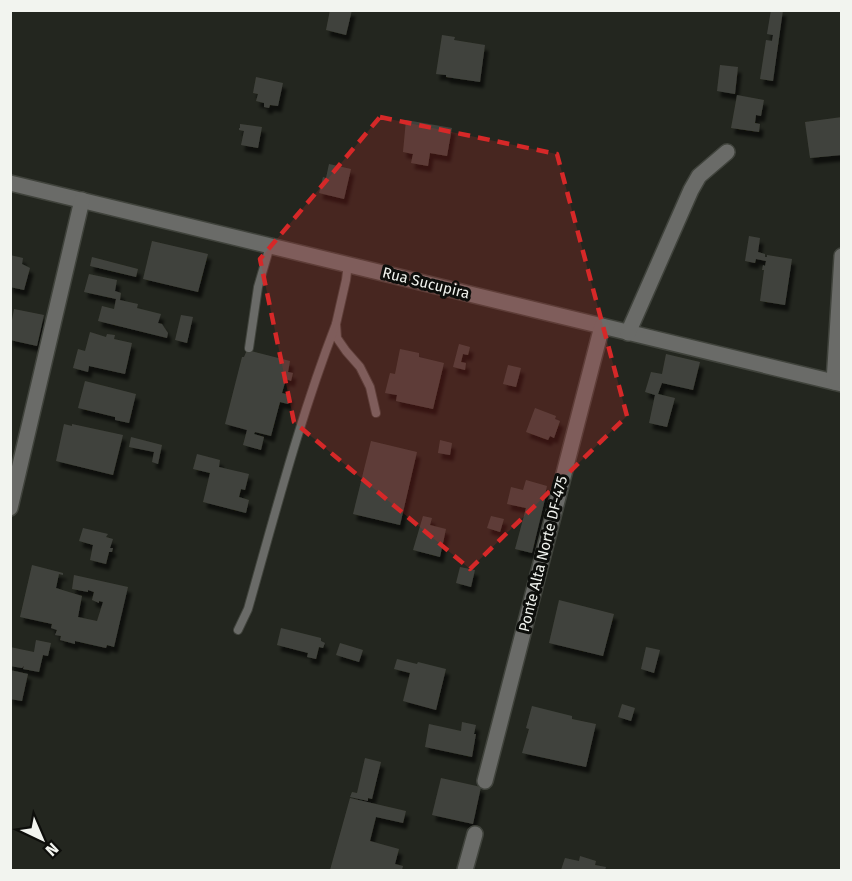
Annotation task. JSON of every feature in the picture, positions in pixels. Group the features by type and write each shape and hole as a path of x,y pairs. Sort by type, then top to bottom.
{"street":[{"path":"628,333 691,190 699,176 727,152"},
{"name":"Rua Sucupira","path":"10,183 838,383"},
{"path":"10,508 82,200"},
{"path":"838,383 842,256"},
{"name":"Ponte Alta Norte DF-475","path":"485,781 602,326"},
{"path":"465,870 475,834"}],"lane":[{"path":"249,348 258,287 270,246"},
{"path":"238,630 248,609 299,431 336,324 348,264"},
{"path":"336,324 338,338 360,368 370,387 376,413"}],"highlighted area":[{"path":"380,117 557,154 627,416 470,569 294,422 260,259"}],"building":[{"path":"330,10 352,10 346,35 326,30"},
{"path":"771,10 783,10 773,81 760,79 766,40 772,41 773,35 767,34"},
{"path":"442,35 455,37 454,40 485,45 480,82 436,74"},
{"path":"720,65 738,67 735,94 717,91"},
{"path":"256,77 283,83 278,106 264,107 264,103 256,101 258,94 253,93"},
{"path":"737,95 764,100 761,116 756,115 755,123 760,124 759,132 731,128"},
{"path":"842,117 842,155 810,158 805,122"},
{"path":"406,120 452,128 447,156 430,153 428,166 411,163 413,154 403,152"},
{"path":"240,124 262,127 258,148 241,145 244,131 239,130"},
{"path":"329,164 351,169 344,199 319,193"},
{"path":"749,236 760,238 758,252 765,254 765,257 767,255 792,259 785,305 760,301 764,270 762,270 766,261 756,259 755,263 745,261"},
{"path":"152,241 208,254 198,292 143,279"},
{"path":"10,255 23,258 22,264 30,268 24,290 10,287"},
{"path":"92,257 138,269 136,277 90,266"},
{"path":"89,274 117,280 115,291 121,293 120,300 138,304 137,308 161,314 158,323 162,324 168,333 167,338 98,321 102,306 114,309 116,299 84,292"},
{"path":"14,309 44,315 37,346 10,340 10,320 12,320"},
{"path":"181,315 193,317 187,343 175,340"},
{"path":"90,332 106,337 107,334 115,335 114,339 132,343 125,374 89,366 88,372 73,368 78,349 85,351"},
{"path":"459,344 470,347 468,355 463,354 461,362 466,363 465,370 453,367"},
{"path":"400,349 419,353 419,357 444,363 433,409 396,401 397,395 385,393 390,373 395,374"},
{"path":"247,350 290,361 288,372 293,373 291,381 286,379 282,393 290,395 288,404 280,402 271,436 255,432 254,434 264,437 261,450 243,445 247,430 225,424 242,357"},
{"path":"666,354 700,362 693,390 662,383 658,394 675,398 667,427 649,423 655,395 645,392 651,372 662,374"},
{"path":"508,365 521,368 516,387 503,384"},
{"path":"85,381 136,394 129,423 115,420 115,417 78,408"},
{"path":"535,408 556,416 555,419 560,421 554,438 550,436 548,440 526,432"},
{"path":"64,424 123,435 113,475 56,461"},
{"path":"131,437 162,445 158,464 152,462 154,452 129,447"},
{"path":"440,440 452,443 450,455 438,453"},
{"path":"371,441 417,452 400,525 353,514"},
{"path":"197,454 220,460 219,467 249,474 245,490 241,489 239,497 249,500 246,513 203,502 210,473 193,469"},
{"path":"526,480 547,486 532,553 515,549 526,508 507,504 511,487 523,490"},
{"path":"423,516 432,518 430,525 446,529 440,557 413,550"},
{"path":"491,516 504,519 500,532 487,528"},
{"path":"83,528 108,534 106,537 113,539 110,548 113,548 112,552 109,552 106,564 90,560 93,545 79,541"},
{"path":"32,565 63,573 63,575 59,574 56,588 82,596 78,617 97,621 103,602 92,600 94,592 72,589 74,575 128,587 114,647 107,645 106,648 75,641 75,644 60,640 61,636 55,635 57,630 51,628 52,624 20,617"},
{"path":"460,567 475,570 471,587 456,583"},
{"path":"559,600 614,614 603,656 549,643"},
{"path":"281,628 321,638 321,641 325,643 323,648 319,647 316,659 307,657 308,653 277,645"},
{"path":"36,640 51,643 48,656 43,655 39,672 23,669 24,666 22,668 10,666 10,647 34,652"},
{"path":"340,643 363,650 359,662 336,655"},
{"path":"646,647 660,650 654,673 641,669"},
{"path":"397,659 446,669 436,710 403,701 410,673 394,669"},
{"path":"10,670 28,674 22,701 10,699"},
{"path":"622,704 635,708 631,721 618,717"},
{"path":"532,706 596,724 586,767 522,753 529,729 526,728"},
{"path":"462,722 476,725 472,757 425,747 429,724 461,731"},
{"path":"365,758 381,762 372,799 368,798 368,801 350,797 352,792 357,793"},
{"path":"441,778 481,787 473,824 432,815"},
{"path":"350,798 406,811 403,823 376,817 370,841 399,849 395,864 403,866 402,870 330,870"},
{"path":"580,856 596,861 595,865 606,867 605,870 561,870 565,858 579,861"}]}
